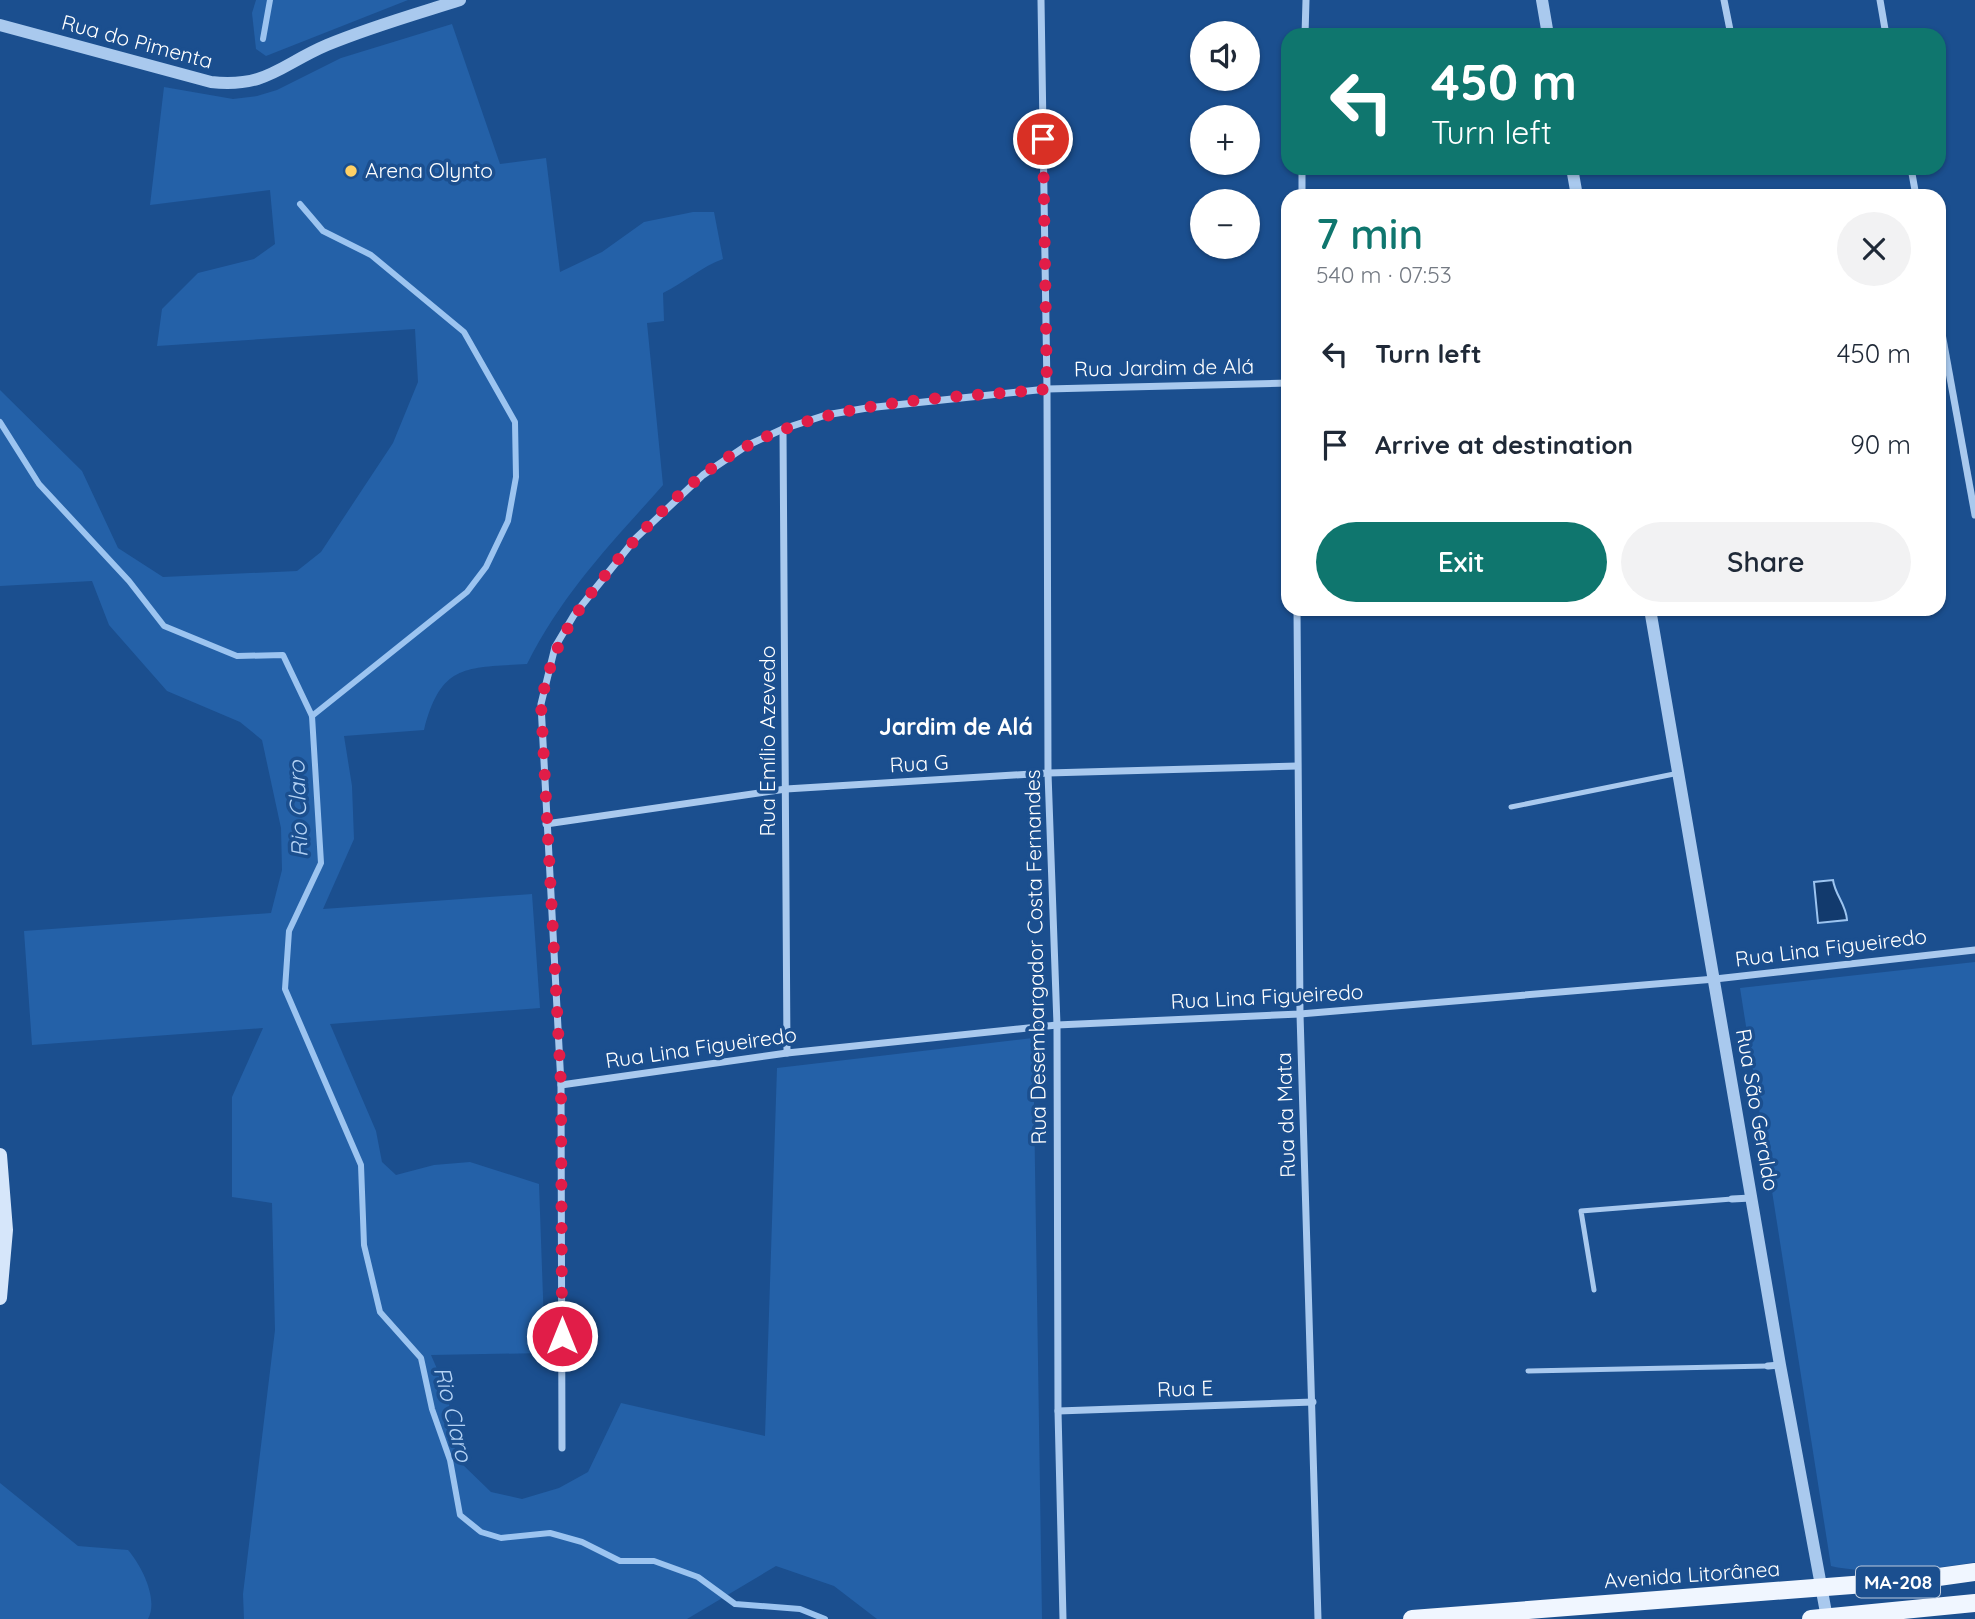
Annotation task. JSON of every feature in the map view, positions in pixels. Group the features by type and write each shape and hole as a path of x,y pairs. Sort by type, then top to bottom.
{"main road":[{"path":"0,1155 6,1230 0,1298"},
{"name":"Avenida Litorânea","path":"1412,1619 1821,1587 1975,1572"},
{"name":"MA-208","path":"1819,1618 1975,1603"}],"street":[{"name":"Rua do Pimenta","path":"0,25 211,82 232,84 268,76 325,46 460,0"},
{"name":"Rua Desembargador Costa Fernandes","path":"1041,0 1047,389 1048,774 1058,1025 1058,1411 1063,1619"},
{"path":"1305,28 1306,0"},
{"path":"1542,0 1547,28"},
{"path":"1724,0 1730,28"},
{"path":"1880,0 1885,28"},
{"path":"1946,356 1975,515"},
{"name":"Rua Jardim de Alá","path":"562,1448 561,1085 541,704 555,647 574,615 636,538 671,502 703,475 746,446 783,429 825,415 1047,389 1281,383"},
{"name":"Rua Emílio Azevedo","path":"783,429 787,1053"},
{"name":"Rua da Mata","path":"1297,616 1300,1014 1318,1619"},
{"name":"Rua São Geraldo","path":"1651,616 1752,1198 1774,1366 1821,1587 1819,1618"},
{"name":"Rua G","path":"546,824 786,789 1048,774 1297,766"},
{"name":"Rua Lina Figueiredo","path":"561,1085 787,1053 1058,1025 1300,1014 1716,979 1975,950"},
{"path":"1732,1199 1752,1198"},
{"name":"Rua E","path":"1058,1411 1312,1402"}],"lane":[{"path":"1511,807 1679,773"},
{"path":"1594,1290 1581,1211 1732,1199"},
{"path":"1528,1371 1774,1366"}],"shaded area":[{"path":"256,0 408,0 266,56 256,49 252,13"},
{"path":"452,24 500,164 546,158 560,272 602,252 644,222 693,212 714,212 723,259 663,293 664,321 647,323 663,485 572,591 527,664 472,669 459,673 439,692 424,730 344,736 352,786 354,839 323,909 532,894 540,1008 330,1024 376,1131 382,1162 396,1175 434,1165 470,1162 539,1184 545,1353 431,1355 448,1394 453,1438 461,1463 491,1492 522,1499 559,1488 588,1472 621,1403 765,1436 777,1068 1033,1038 1042,1619 877,1619 834,1586 776,1566 687,1619 244,1619 243,1594 275,1330 272,1203 232,1197 232,1097 263,1028 32,1045 24,931 271,913 282,870 281,828 262,740 240,722 167,691 109,625 92,581 0,586 0,390 82,471 118,548 163,577 297,571 321,552 393,443 418,382 415,329 157,346 162,309 198,273 254,259 275,244 270,190 150,205 164,87 233,99 257,96 277,90 341,58"},
{"path":"1833,880 1847,920 1818,923 1814,882"},
{"path":"1975,962 1975,1562 1902,1570 1863,1570 1831,1566 1740,988"},
{"path":"0,1483 78,1546 128,1550 143,1573 150,1592 151,1611 148,1619 0,1619"}],"waterway":[{"path":"263,39 270,0"},
{"name":"Rio Claro","path":"300,204 323,231 371,255 464,332 515,422 516,477 508,521 486,567 467,592 312,716"},
{"name":"Rio Claro","path":"0,422 39,484 129,581 164,626 237,656 283,655 312,716 321,863 289,931 285,989 361,1165 364,1245 380,1312 421,1358 432,1409 450,1460 460,1515 481,1532 501,1538 550,1533 582,1542 620,1561 654,1561 698,1577 735,1604 800,1609 825,1619"}],"place":[{"name":"Arena Olynto","path":"351,171"}],"district":[{"name":"Jardim de Alá","path":"956,727"}],"route":[{"path":"562,1336 561,1085 541,704 555,647 574,615 636,538 671,502 703,475 746,446 783,429 825,415 1047,389 1043,139"}]}
